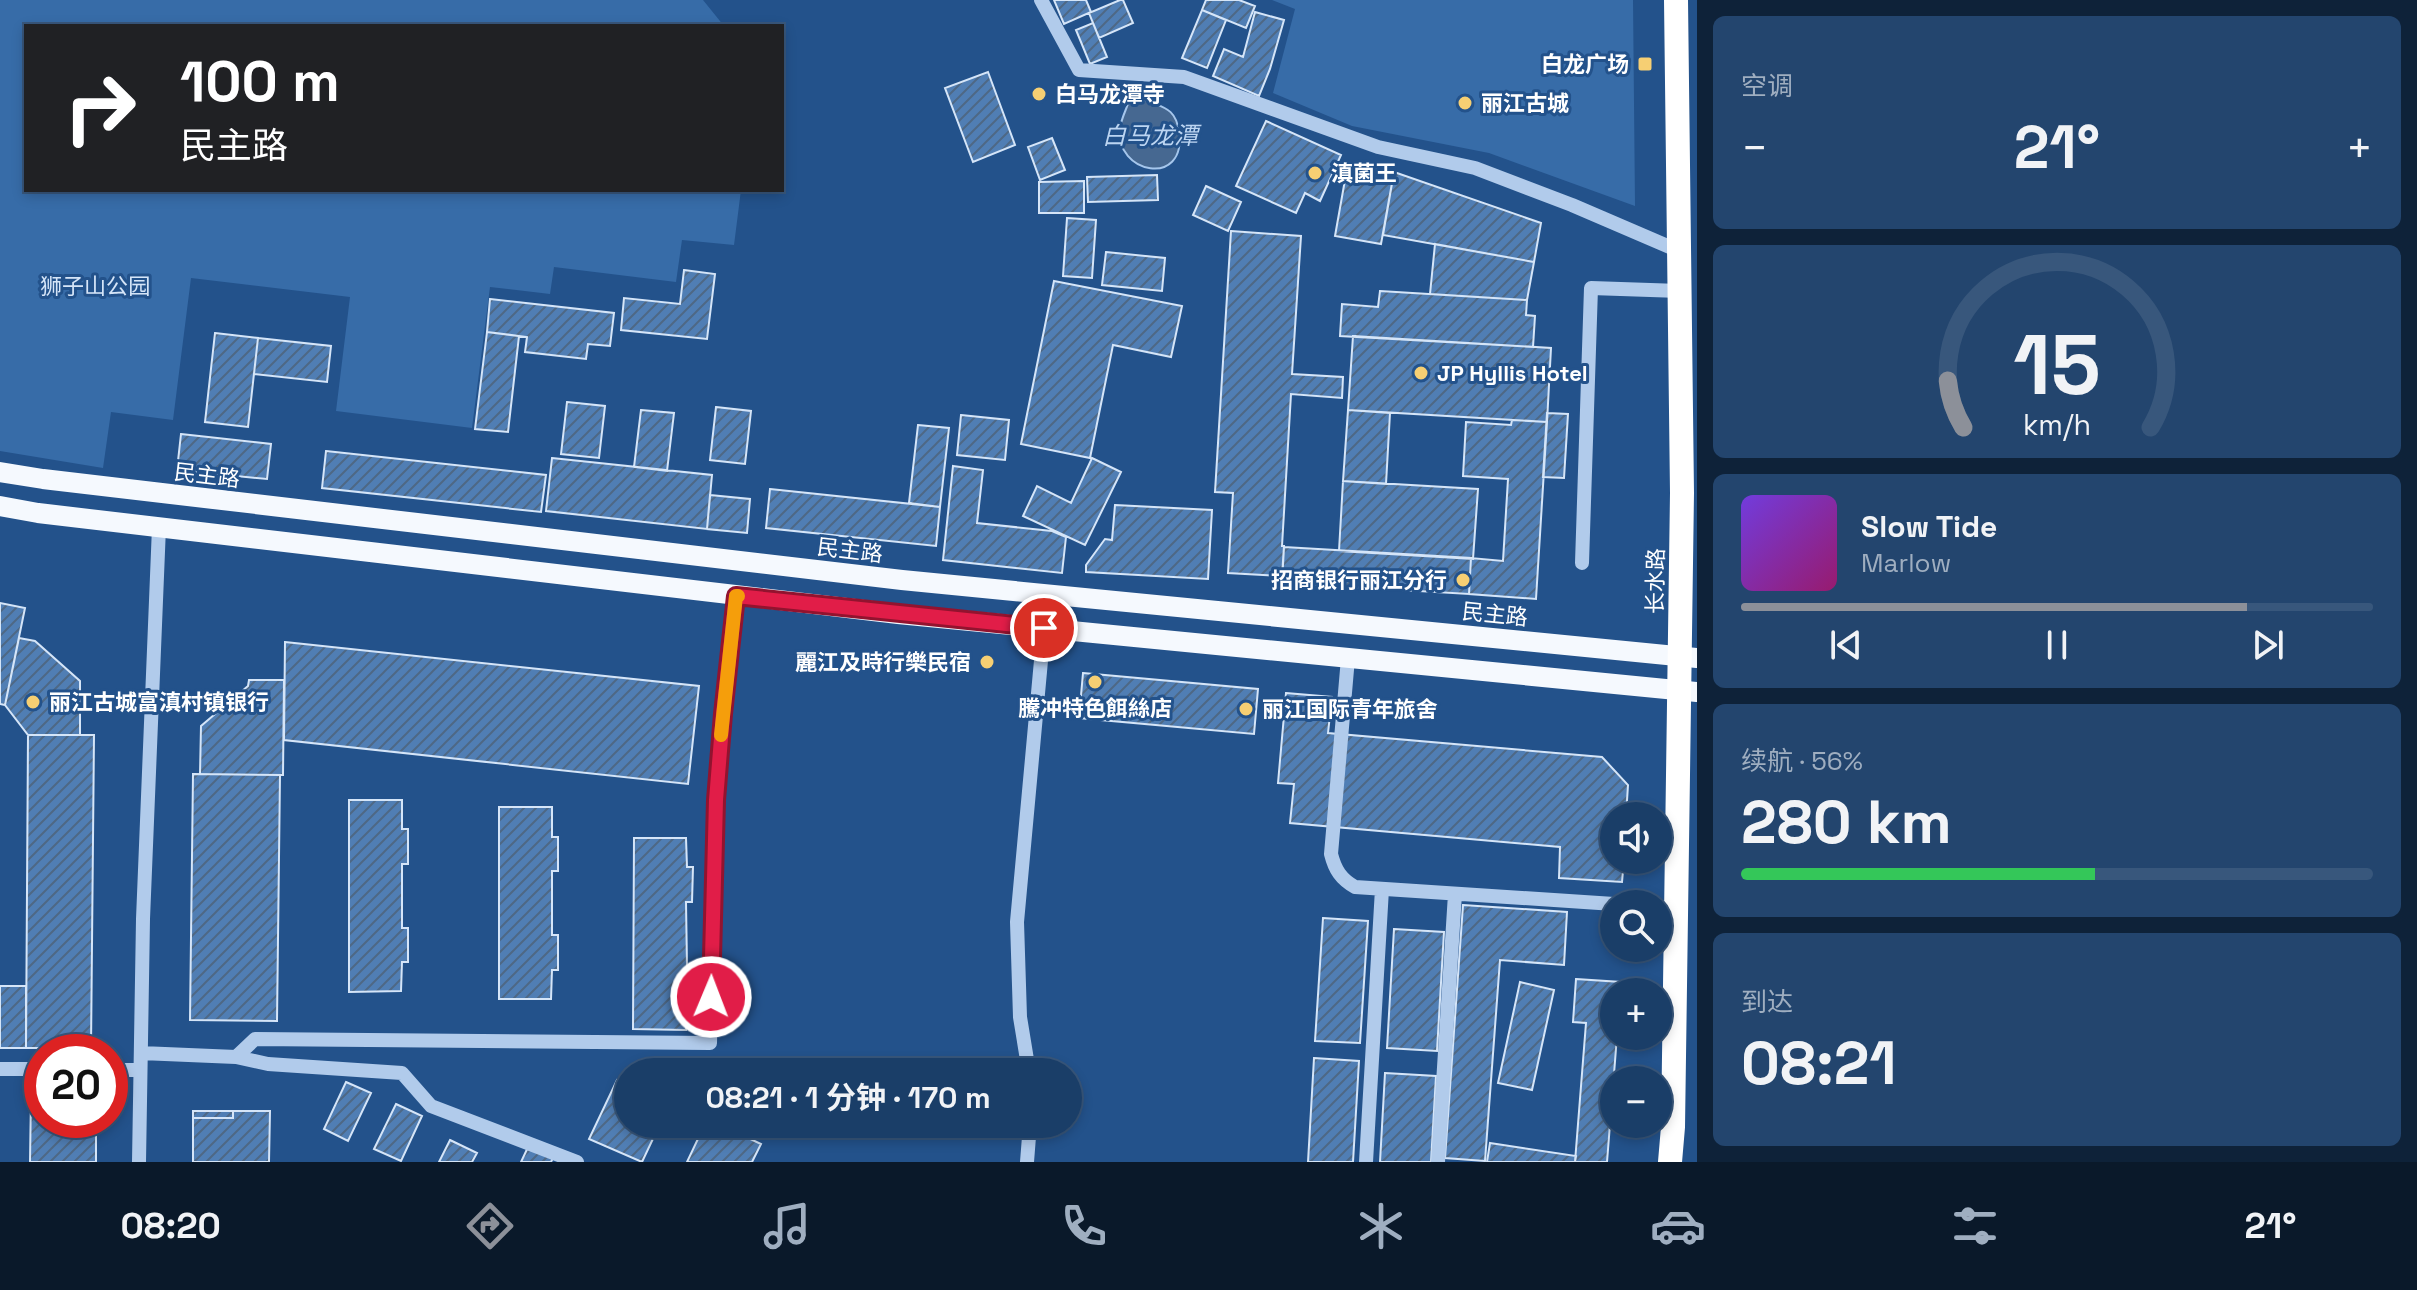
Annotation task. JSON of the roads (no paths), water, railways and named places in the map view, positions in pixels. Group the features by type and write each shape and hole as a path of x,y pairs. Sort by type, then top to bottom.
{"highway":[{"name":"长水路","path":"1669,890 1688,691 1682,493 1676,0"},
{"name":"长水路","path":"1669,962 1673,1112 1670,1162"}],"main road":[{"name":"民主路","path":"0,472 404,523 902,580 1688,658"},
{"path":"0,506 736,596 1688,691"}],"street":[{"path":"1041,0 1079,70 1184,77 1378,147 1475,168 1679,251"},
{"path":"1582,563 1591,288 1680,291"},
{"path":"139,1162 143,919 159,527"},
{"path":"236,1057 255,1039 710,1043 716,800 736,596"},
{"path":"1027,1058 1020,1017 1017,922 1044,628"},
{"path":"1348,658 1331,854 1339,874 1346,881 1355,887 1600,903"},
{"path":"1366,1162 1382,889"},
{"path":"1438,1162 1455,894"},
{"path":"141,1053 236,1057 268,1064 402,1073 431,1106 577,1162"},
{"path":"0,1069 24,1069"},
{"path":"128,1070 140,1070"},
{"path":"1027,1162 1029,1138"}],"water":[{"name":"白马龙潭","path":"1146,100 1168,110 1178,124 1179,150 1172,161 1162,167 1150,168 1138,164 1128,156 1121,144 1120,128 1128,104"}],"place":[{"name":"白龙广场","path":"1645,64"},
{"name":"白马龙潭寺","path":"1039,94"},
{"name":"丽江古城","path":"1465,103"},
{"name":"滇菌王","path":"1315,173"},
{"name":"JP Hyllis Hotel","path":"1421,373"},
{"name":"招商银行丽江分行","path":"1463,580"},
{"name":"麗江及時行樂民宿","path":"987,662"},
{"name":"騰冲特色餌絲店","path":"1095,682"},
{"name":"丽江古城富滇村镇银行","path":"33,702"},
{"name":"丽江国际青年旅舍","path":"1246,709"}],"park label":[{"name":"狮子山公园","path":"95,286"}]}
